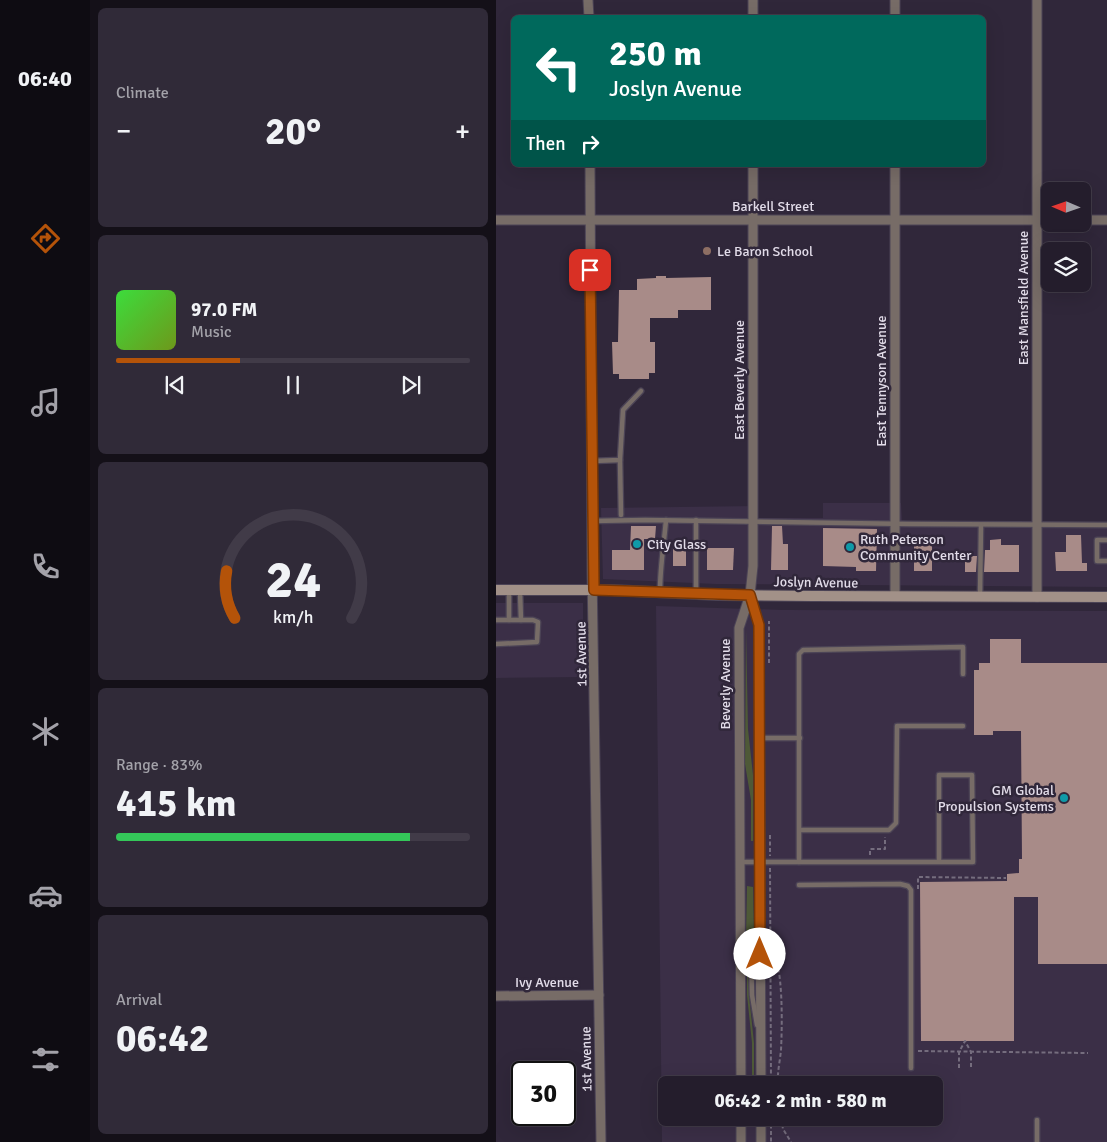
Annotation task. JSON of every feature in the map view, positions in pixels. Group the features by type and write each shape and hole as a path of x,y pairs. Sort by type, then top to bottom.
{"main road":[{"name":"Joslyn Avenue","path":"496,590 594,590 750,595 1107,597"}],"street":[{"path":"588,0 588,15"},
{"path":"753,0 753,15"},
{"path":"895,0 895,15"},
{"name":"East Mansfield Avenue","path":"1037,0 1037,597"},
{"name":"1st Avenue","path":"590,167 592,521 601,1142"},
{"name":"East Beverly Avenue","path":"750,595 753,566 753,167"},
{"name":"East Tennyson Avenue","path":"895,167 895,596"},
{"name":"Barkell Street","path":"496,220 1041,220"},
{"path":"1091,220 1107,220"},
{"path":"750,595 759,625 761,1076"},
{"name":"Beverly Avenue","path":"741,1076 739,628 750,595"},
{"name":"Ivy Avenue","path":"496,996 599,995"},
{"path":"741,1126 741,1142"},
{"path":"761,1126 761,1142"}],"lane":[{"path":"620,515 620,460 623,410 641,391"},
{"path":"592,461 620,460"},
{"path":"660,592 660,571 664,555 666,520"},
{"path":"696,520 696,594"},
{"path":"592,521 696,520 895,524 1107,525"},
{"path":"980,596 981,524"},
{"path":"1107,540 1097,540 1097,561 1107,561"},
{"path":"509,590 509,620"},
{"path":"520,590 521,620"},
{"path":"496,620 538,622 537,642 496,644"},
{"path":"799,862 799,654 803,650 963,647 963,674"},
{"path":"800,830 889,830 896,823 897,726 963,726"},
{"path":"759,738 800,738"},
{"path":"740,862 760,862 799,862 939,862 973,862 972,775 939,775 939,862"},
{"path":"799,885 900,884 908,886 911,890 911,1068"},
{"path":"740,945 748,946 751,950 752,995 761,1046"},
{"path":"1037,1120 1038,1142"}],"path":[{"path":"918,897 918,878 1006,878"},
{"path":"771,951 775,954 778,963 780,990 782,1027 779,1076"},
{"path":"959,1068 959,1052 965,1041 971,1052 971,1068"},
{"path":"918,1042 918,1052 1088,1052"},
{"path":"771,1126 771,1142"},
{"path":"782,1126 791,1142"}],"shaded area":[{"path":"823,503 901,503 902,521 1107,522 1107,587 716,584 603,579 601,508 758,506 758,518 823,518"},
{"path":"496,603 583,603 583,677 496,678"},
{"path":"656,606 783,610 1107,611 1107,1142 662,1142 662,1126 943,1126 943,1076 661,1076"}],"green space":[{"path":"746,628 748,729 753,775 753,841 751,841 751,800 745,764"},
{"path":"747,886 753,887 754,937 752,939 746,937"},
{"path":"747,954 749,955 749,995 754,1043 754,1076 752,1076 752,1043 747,995"}],"building":[{"path":"656,276 666,276 666,278 711,277 711,310 678,310 678,318 650,318 650,342 655,342 655,373 649,373 649,379 619,379 619,374 613,374 612,342 618,342 619,290 637,290 637,279 656,278"},
{"name":"City Glass","path":"631,526 656,526 655,539 644,539 644,570 612,570 612,550 630,550"},
{"path":"772,526 782,526 783,544 788,544 788,570 771,570"},
{"name":"Ruth Peterson Community Center","path":"823,528 877,529 876,571 856,571 856,567 823,566"},
{"path":"1066,535 1081,535 1082,563 1087,563 1087,571 1056,571 1055,552 1066,552"},
{"path":"1001,539 1001,545 1019,545 1019,572 984,572 985,550 990,550 990,540"},
{"path":"914,543 932,543 932,571 914,571"},
{"path":"673,548 686,548 686,566 673,566"},
{"path":"707,548 734,548 733,570 707,570"},
{"path":"965,556 977,556 976,572 965,572"},
{"name":"GM Global Propulsion Systems","path":"990,639 1021,639 1021,663 1107,663 1107,964 1038,964 1038,897 1014,897 1014,1041 921,1041 920,882 1007,881 1007,874 1019,873 1019,859 1022,859 1021,731 993,731 993,735 974,735 974,670 979,670 979,663 990,663"}],"place":[{"name":"Le Baron School","path":"707,251"},
{"name":"City Glass","path":"637,544"},
{"name":"Ruth Peterson Community Center","path":"850,547"},
{"name":"GM Global Propulsion Systems","path":"1064,798"}],"route":[{"path":"590,270 592,572 594,590 750,595 759,625 760,954"}]}
